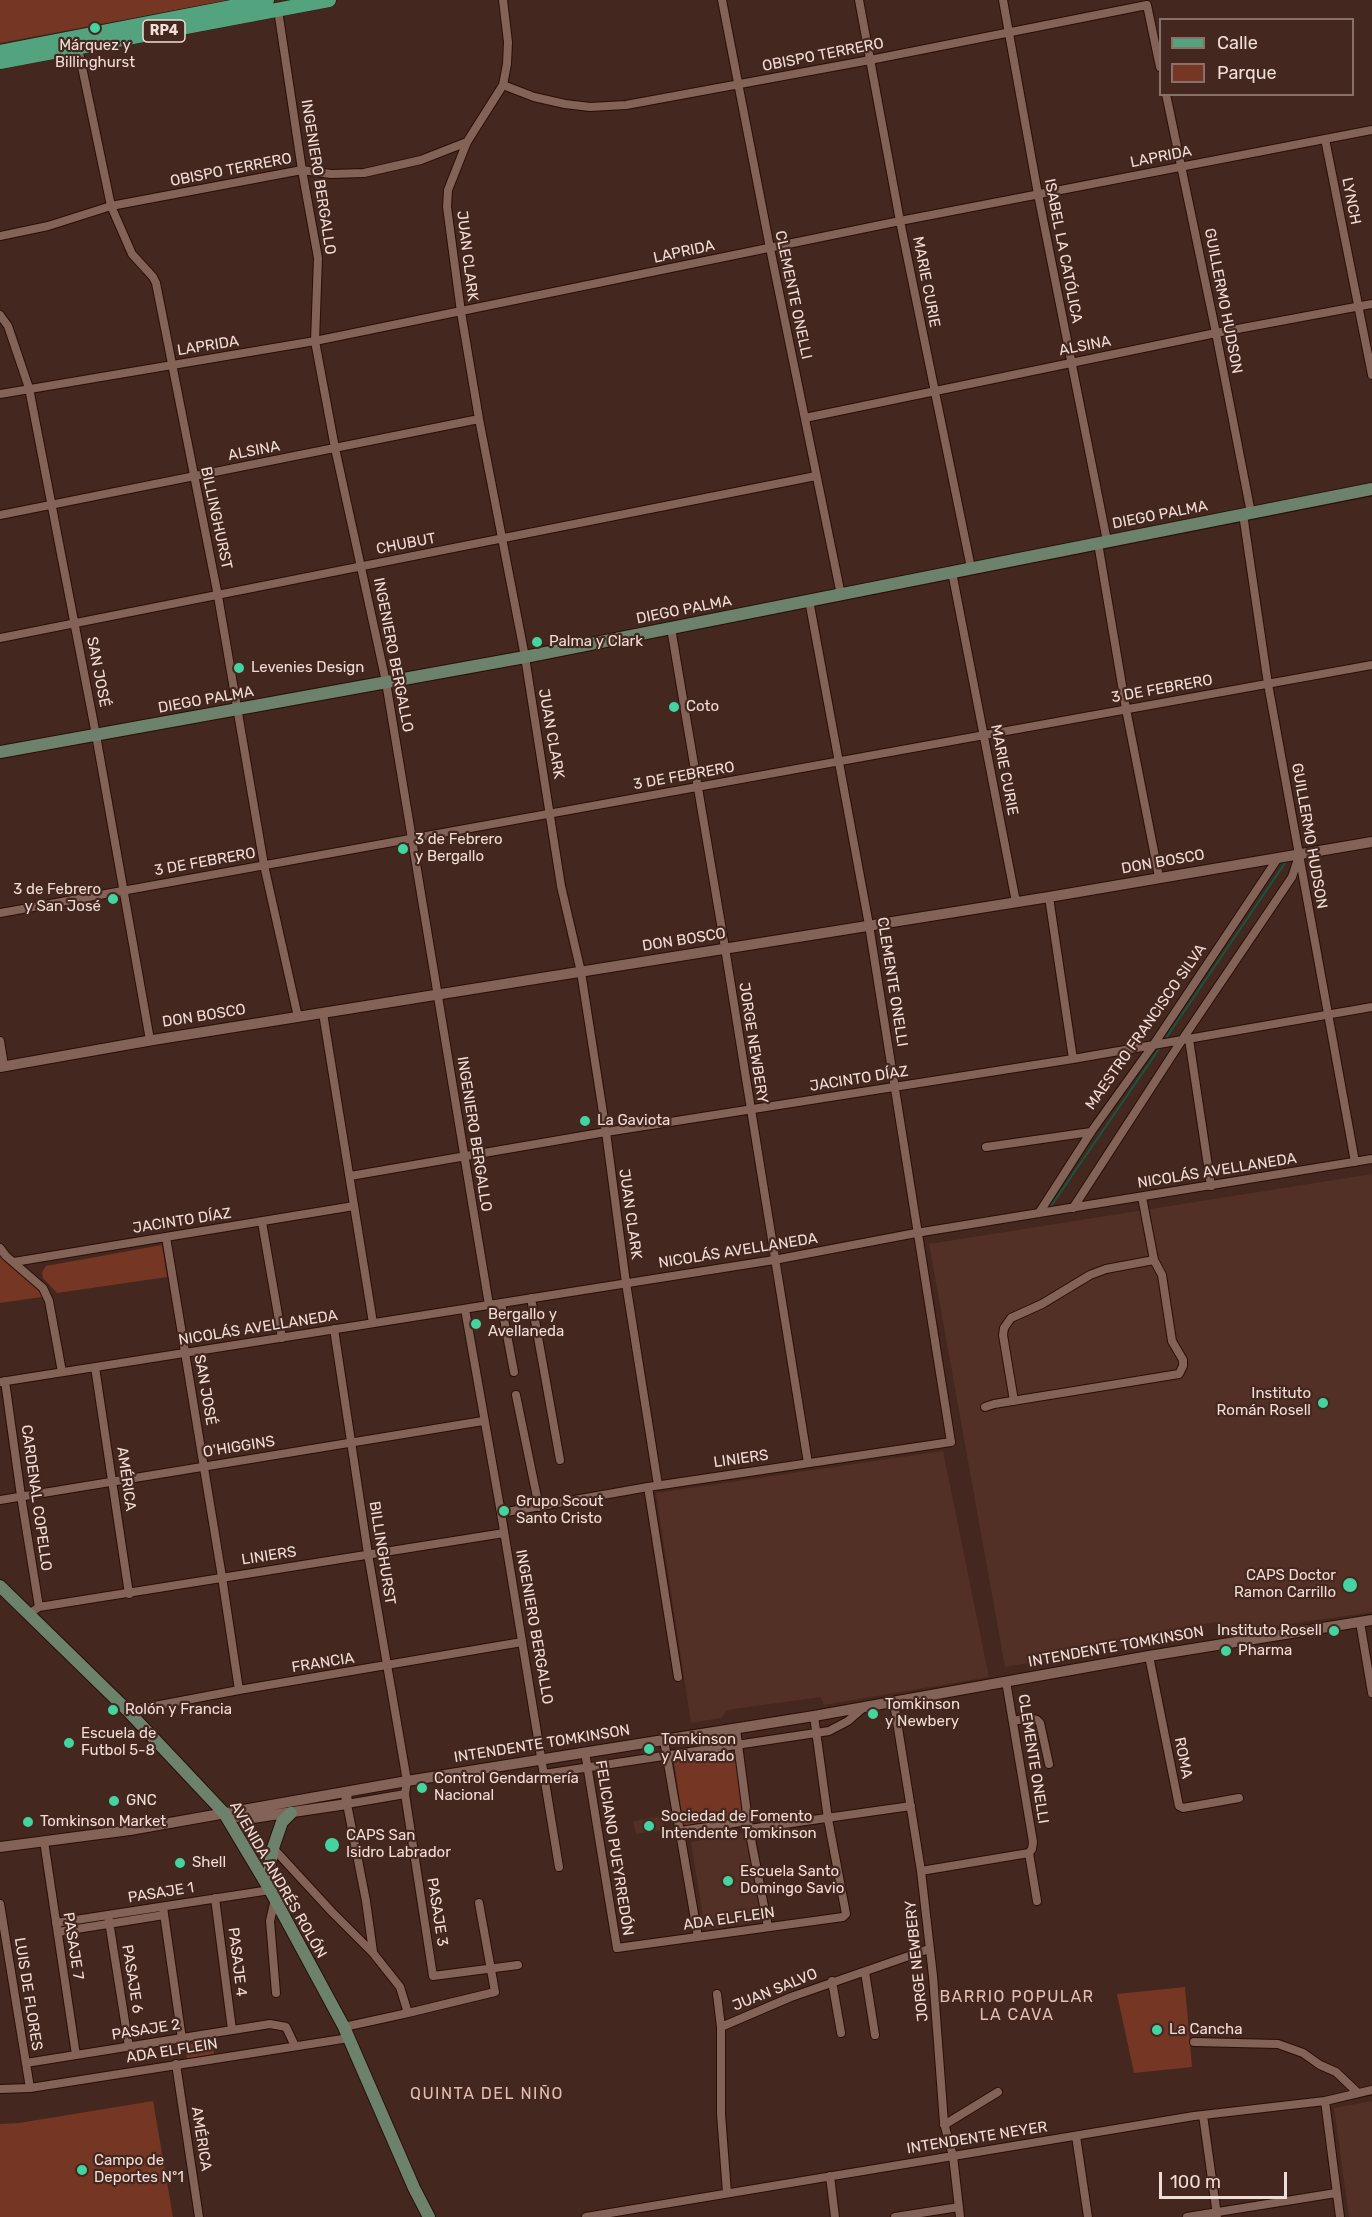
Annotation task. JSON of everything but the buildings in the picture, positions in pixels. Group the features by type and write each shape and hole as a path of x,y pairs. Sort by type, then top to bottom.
{"main road":[{"name":"RP4","path":"0,62 77,42 267,0"},
{"name":"RP4","path":"0,52 77,42 329,0"},
{"name":"DIEGO PALMA","path":"0,752 525,657 1372,489"},
{"name":"AVENIDA ANDRÉS ROLÓN","path":"0,1586 34,1611 224,1813 272,1895 346,2033 429,2217"},
{"path":"272,1895 270,1864 273,1848 282,1822 291,1813"}],"street":[{"name":"JUAN CLARK","path":"503,0 508,42 503,85 467,142 448,190 447,207 461,312 479,419 525,657 561,886 581,972 658,1485"},
{"name":"CLEMENTE ONELLI","path":"722,0 841,595"},
{"name":"MARIE CURIE","path":"859,0 900,221 971,568"},
{"name":"ISABEL LA CATÓLICA","path":"1004,0 1103,542 1126,709 1159,877"},
{"name":"OBISPO TERRERO","path":"503,85 534,97 590,107 626,105 1147,6 1159,58"},
{"name":"INGENIERO BERGALLO","path":"278,10 318,258 315,341 335,448 386,682 489,1305"},
{"name":"BILLINGHURST","path":"77,42 111,206 132,254 153,277 156,284 218,596 264,865 298,1017"},
{"name":"GUILLERMO HUDSON","path":"1166,96 1216,333 1247,514 1268,684 1355,1162"},
{"name":"LAPRIDA","path":"0,394 315,341 900,221 1372,130"},
{"name":"LYNCH","path":"1325,139 1372,375"},
{"name":"OBISPO TERRERO","path":"0,236 48,226 111,206 302,170 331,174 364,173 421,160 467,142"},
{"name":"ALSINA","path":"805,418 1071,362 1372,304"},
{"name":"SAN JOSÉ","path":"0,315 8,326 30,388 96,735 150,1040"},
{"name":"ALSINA","path":"0,515 479,419"},
{"name":"CHUBUT","path":"0,638 816,476"},
{"name":"MARIE CURIE","path":"952,572 1016,902"},
{"name":"CLEMENTE ONELLI","path":"809,600 869,925 916,1233 951,1442"},
{"name":"JORGE NEWBERY","path":"671,628 808,1463"},
{"name":"3 DE FEBRERO","path":"0,913 1372,665"},
{"name":"DON BOSCO","path":"2,1066 150,1040 1049,897 1372,842"},
{"path":"1073,1208 1292,878 1299,855"},
{"name":"MAESTRO FRANCISCO SILVA","path":"1039,1214 1090,1132 1157,1044 1278,858"},
{"path":"1049,897 1073,1059"},
{"name":"JACINTO DÍAZ","path":"350,1176 606,1132 1073,1059 1372,1007"},
{"path":"323,1013 373,1323"},
{"path":"1183,1040 1211,1185"},
{"path":"0,1041 2,1066"},
{"path":"986,1147 1090,1132"},
{"name":"NICOLÁS AVELLANEDA","path":"3,1382 774,1260 916,1233 1372,1159"},
{"path":"985,1407 1179,1374 1183,1360 1172,1341 1162,1275 1154,1260 1142,1197"},
{"name":"JACINTO DÍAZ","path":"15,1262 354,1206"},
{"path":"262,1222 282,1338"},
{"name":"SAN JOSÉ","path":"166,1238 239,1690"},
{"path":"0,1248 44,1288 62,1372"},
{"path":"1014,1401 1003,1335 1004,1328 1011,1318 1042,1304 1089,1275 1106,1269 1154,1260"},
{"path":"531,1298 560,1460"},
{"path":"501,1303 514,1372"},
{"name":"INGENIERO BERGALLO","path":"465,1309 560,1867"},
{"name":"BILLINGHURST","path":"334,1329 368,1554 407,1781"},
{"name":"AMÉRICA","path":"95,1367 129,1594"},
{"name":"CARDENAL COPELLO","path":"3,1382 21,1496 34,1611"},
{"path":"516,1395 539,1507"},
{"name":"O'HIGGINS","path":"0,1500 483,1421"},
{"name":"LINIERS","path":"501,1513 658,1485 951,1442"},
{"path":"648,1487 678,1677"},
{"name":"LINIERS","path":"34,1611 222,1577 504,1533"},
{"name":"INTENDENTE TOMKINSON","path":"0,1847 130,1830 407,1781 894,1703 1149,1656 1372,1620"},
{"path":"1360,1622 1372,1693"},
{"name":"FRANCIA","path":"128,1711 522,1642"},
{"name":"ROMA","path":"1149,1656 1179,1806 1183,1808 1239,1798"},
{"name":"CLEMENTE ONELLI","path":"1006,1681 1033,1842 1029,1853"},
{"name":"JORGE NEWBERY","path":"894,1703 921,1871 944,2125 953,2156 960,2217"},
{"name":"INTENDENTE TOMKINSON","path":"544,1774 816,1733 840,1726 865,1707"},
{"path":"813,1716 828,1819"},
{"path":"1013,1720 1028,1718 1040,1723 1049,1764"},
{"path":"736,1728 749,1825 768,1927"},
{"path":"664,1740 698,1937"},
{"name":"FELICIANO PUEYRREDÓN","path":"585,1752 617,1948"},
{"name":"PASAJE 3","path":"407,1781 405,1794 433,1976 490,1968"},
{"path":"346,1792 346,1804 374,1953"},
{"name":"INTENDENTE TOMKINSON","path":"224,1813 246,1819 405,1794"},
{"path":"680,1831 828,1819 911,1806"},
{"name":"ADA ELFLEIN","path":"617,1948 845,1916 828,1819"},
{"name":"PASAJE 7","path":"44,1841 76,2055"},
{"path":"273,1848 332,1912 374,1953 400,1987 408,2013"},
{"path":"921,1871 1029,1853 1037,1901"},
{"path":"272,1895 270,1921 276,1993"},
{"name":"PASAJE 1","path":"57,1927 164,1911 215,1898 272,1895"},
{"name":"PASAJE 4","path":"215,1898 232,2030"},
{"path":"479,1903 490,1968 518,1965"},
{"name":"LUIS DE FLORES","path":"0,1904 30,2088"},
{"path":"164,1911 182,2039"},
{"name":"PASAJE 6","path":"109,1920 129,2047"},
{"name":"JUAN SALVO","path":"727,2193 721,2114 721,2027 733,2020 832,1982 929,1948"},
{"name":"ADA ELFLEIN","path":"0,2089 30,2088 295,2046 346,2033 408,2013 494,1994 496,1989 490,1968"},
{"path":"865,1972 875,2036"},
{"path":"832,1982 841,2033"},
{"path":"717,1994 721,2027"},
{"name":"PASAJE 2","path":"26,2063 270,2024 286,2027 295,2046"},
{"path":"1194,2042 1278,2044 1303,2053 1320,2065 1336,2072 1357,2092"},
{"name":"AMÉRICA","path":"176,2064 199,2217"},
{"name":"INTENDENTE NEYER","path":"586,2217 1203,2115 1325,2101 1372,2090"},
{"path":"944,2125 999,2092"},
{"path":"1325,2101 1340,2217"},
{"path":"1203,2115 1217,2215"},
{"path":"1076,2136 1088,2217"},
{"path":"830,2176 835,2217"},
{"path":"1187,2217 1217,2215 1336,2193"},
{"path":"896,2217 959,2207"}],"shaded area":[{"path":"1372,1174 1372,1612 1220,1634 1216,1622 1167,1630 1167,1639 1005,1667 929,1244"},
{"path":"943,1451 989,1677 824,1705 821,1697 727,1710 721,1718 691,1723 656,1493"},
{"name":"Sociedad de Fomento Intendente Tomkinson","path":"663,1816 665,1830 636,1834 633,1821"},
{"name":"Escuela Santo Domingo Savio","path":"750,1832 764,1921 705,1930 691,1842"},
{"path":"1372,2101 1372,2217 1349,2217 1334,2108"}],"green space":[{"path":"0,0 229,0 0,43"},
{"path":"162,1245 167,1277 57,1293 43,1278 42,1272 46,1266"},
{"path":"0,1254 42,1292 42,1297 0,1303"},
{"path":"738,1753 749,1824 685,1834 674,1762"},
{"name":"La Cancha","path":"1185,1987 1192,2067 1134,2073 1117,1994"},
{"path":"212,2041 214,2054 187,2059 185,2045"},
{"name":"Campo de Deportes Nº1","path":"153,2101 173,2217 0,2217 0,2124 19,2123"}],"waterway":[{"path":"1164,1041 1285,863"},
{"path":"1049,1209 1161,1046"}],"place":[{"name":"Márquez y Billinghurst","path":"95,28"},
{"name":"Palma y Clark","path":"537,642"},
{"name":"Levenies Design","path":"239,668"},
{"name":"Coto","path":"674,707"},
{"name":"3 de Febrero y Bergallo","path":"403,849"},
{"name":"3 de Febrero y San José","path":"113,899"},
{"name":"La Gaviota","path":"585,1121"},
{"name":"Bergallo y Avellaneda","path":"476,1324"},
{"name":"Instituto Román Rosell","path":"1323,1403"},
{"name":"Grupo Scout Santo Cristo","path":"504,1511"},
{"name":"CAPS Doctor Ramon Carrillo","path":"1350,1585"},
{"name":"Instituto Rosell","path":"1334,1631"},
{"name":"Pharma","path":"1226,1651"},
{"name":"Rolón y Francia","path":"113,1710"},
{"name":"Tomkinson y Newbery","path":"873,1714"},
{"name":"Escuela de Futbol 5-8","path":"69,1743"},
{"name":"Tomkinson y Alvarado","path":"649,1749"},
{"name":"Control Gendarmería Nacional","path":"422,1788"},
{"name":"GNC","path":"114,1801"},
{"name":"Tomkinson Market","path":"28,1822"},
{"name":"Sociedad de Fomento Intendente Tomkinson","path":"649,1826"},
{"name":"CAPS San Isidro Labrador","path":"332,1845"},
{"name":"Shell","path":"180,1863"},
{"name":"Escuela Santo Domingo Savio","path":"728,1881"},
{"name":"La Cancha","path":"1157,2030"},
{"name":"Campo de Deportes Nº1","path":"82,2170"}],"district":[{"name":"BARRIO POPULAR LA CAVA","path":"1017,2006"},
{"name":"QUINTA DEL NIÑO","path":"487,2094"}]}
